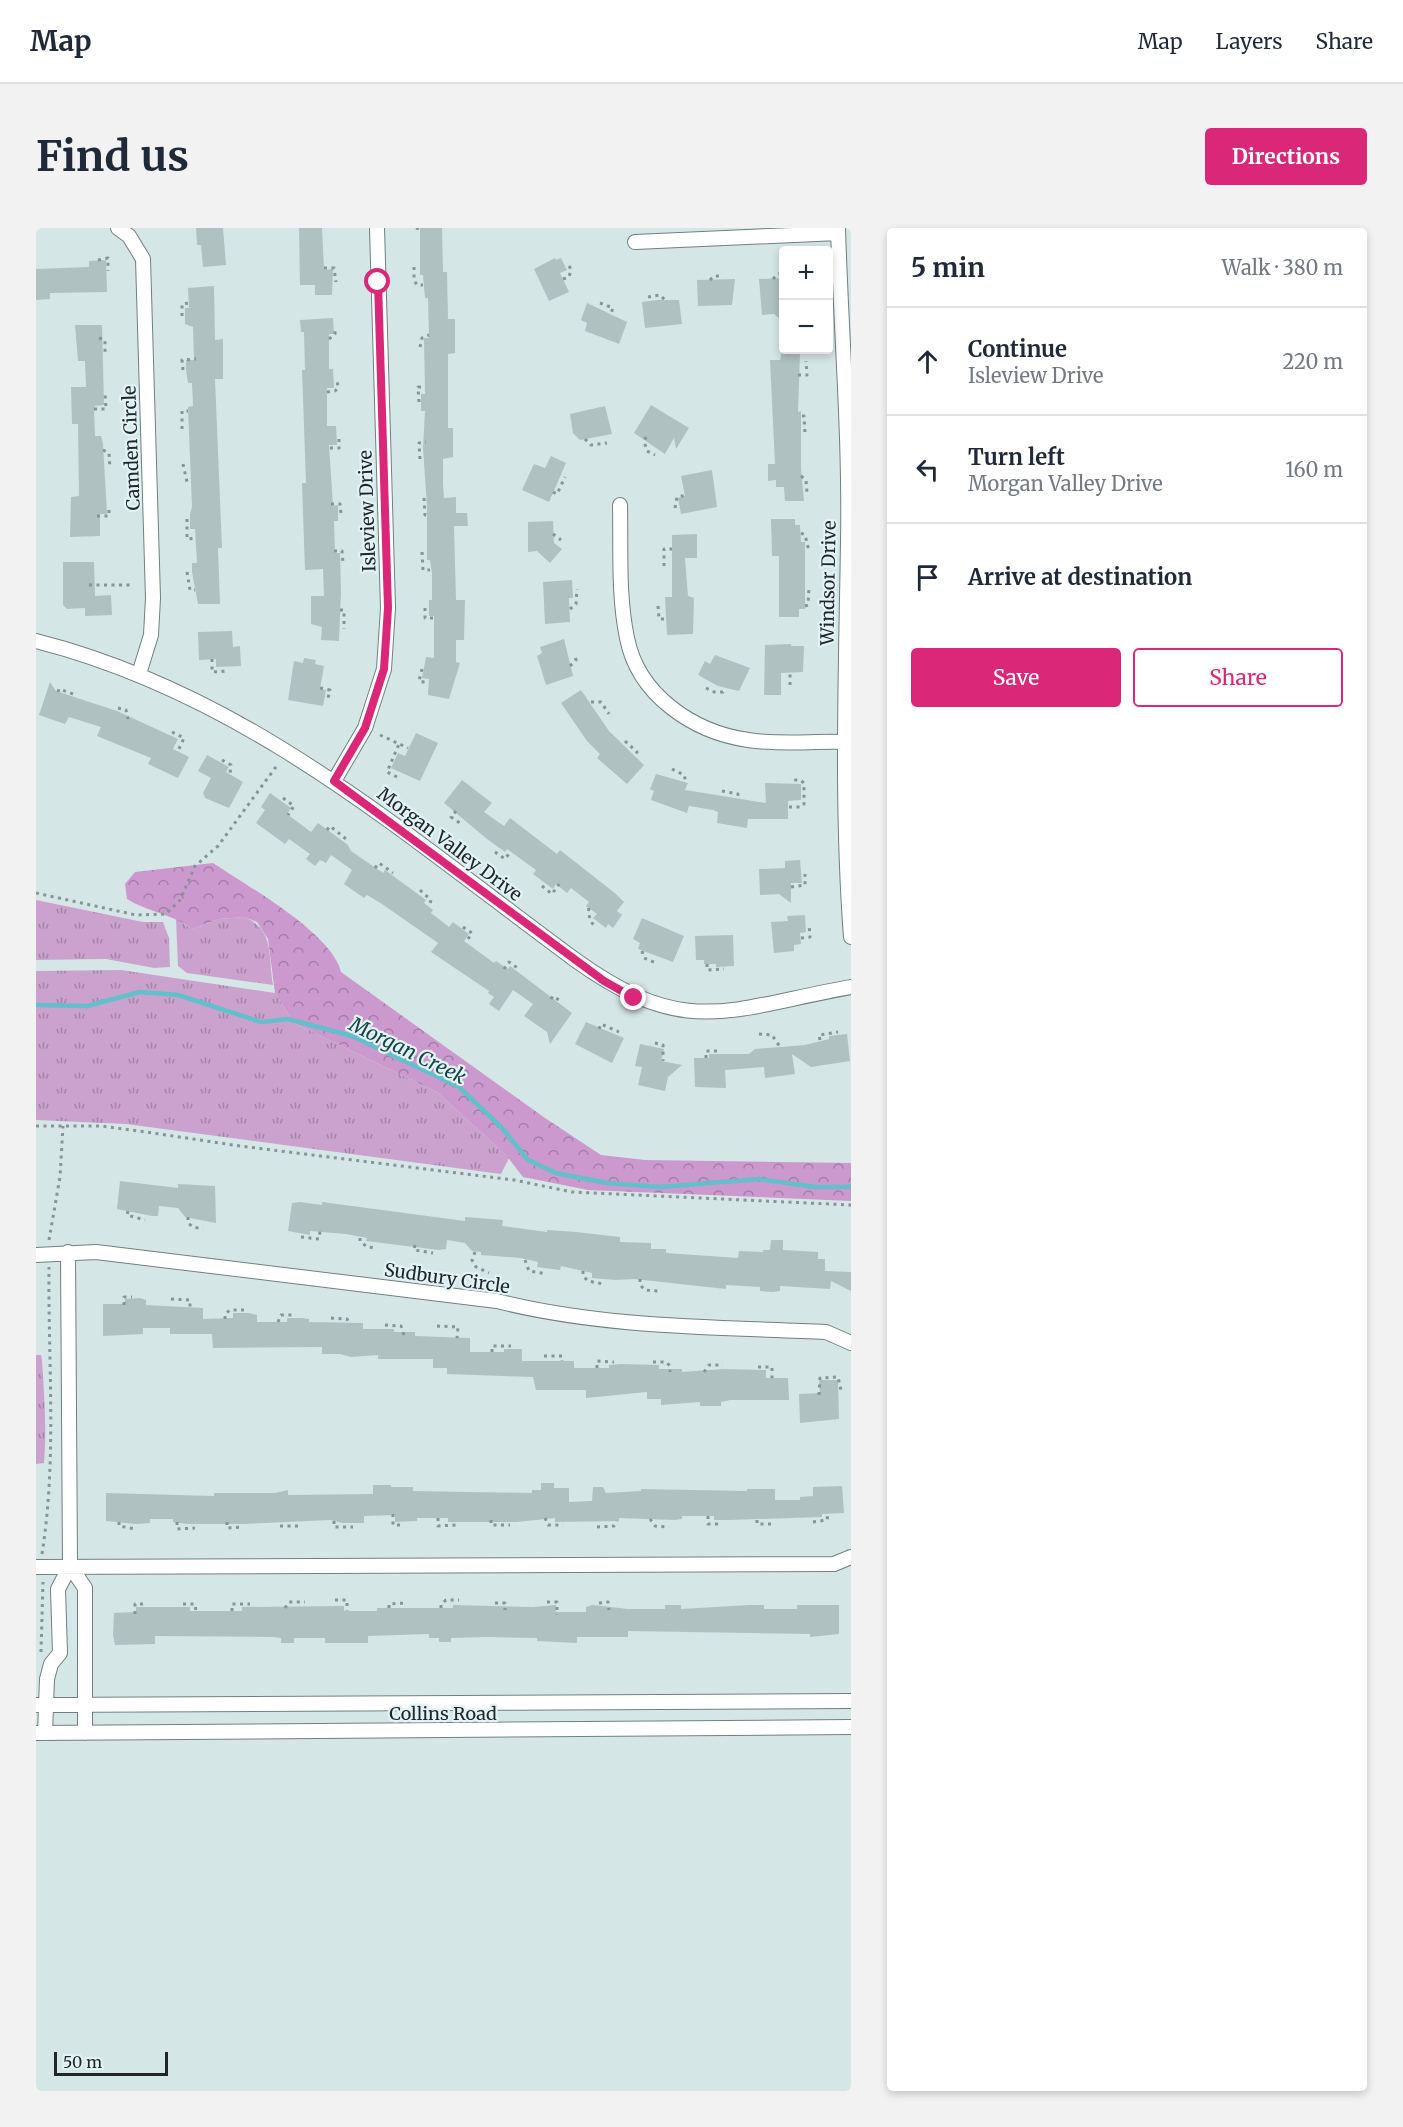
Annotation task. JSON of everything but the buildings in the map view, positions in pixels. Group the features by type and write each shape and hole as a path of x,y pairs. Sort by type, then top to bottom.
{"street":[{"name":"Camden Circle","path":"118,228 129,236 143,259 153,598 151,635 139,674"},
{"name":"Isleview Drive","path":"334,781 365,728 384,669 388,608 378,228"},
{"path":"635,242 838,230"},
{"name":"Windsor Drive","path":"838,230 848,539 844,742 845,861 851,937"},
{"path":"620,505 622,603 627,640 642,677 671,709 711,731 749,741 844,742"},
{"name":"Morgan Valley Drive","path":"36,641 139,674 242,724 334,781 586,968 633,997 690,1013 719,1013 750,1010 851,987"},
{"path":"41,1733 41,1705 49,1671 60,1653 58,1589 70,1566 68,1252"},
{"name":"Sudbury Circle","path":"36,1255 96,1252 486,1299 592,1320 826,1332 851,1343"},
{"path":"39,1560 70,1566 834,1564 851,1557"},
{"path":"70,1566 85,1588 85,1733"},
{"name":"Collins Road","path":"41,1705 851,1701"},
{"name":"Collins Road","path":"41,1733 851,1727"}],"path":[{"path":"98,260 108,258 108,271"},
{"path":"563,279 569,277 571,270 568,263"},
{"path":"414,267 414,280 417,285 423,285"},
{"path":"324,268 333,268 336,282"},
{"path":"773,279 779,274"},
{"path":"710,280 714,276 722,276"},
{"path":"648,297 660,295 665,300"},
{"path":"182,316 182,304 189,303"},
{"path":"600,303 613,308 610,316"},
{"path":"329,339 335,334 335,327"},
{"path":"420,346 420,341 429,335"},
{"path":"99,338 105,340 105,354"},
{"path":"183,370 182,360 196,359"},
{"path":"798,375 807,375 806,362"},
{"path":"327,392 338,388 337,378"},
{"path":"419,402 418,387 424,387"},
{"path":"94,409 106,409 105,393"},
{"path":"182,429 182,411 188,411"},
{"path":"801,416 804,416 805,433"},
{"path":"330,448 339,448 339,435"},
{"path":"646,437 644,441 647,451 655,456"},
{"path":"585,439 591,445 607,442"},
{"path":"420,459 419,442 426,442"},
{"path":"103,450 110,453 110,468"},
{"path":"183,464 183,476 187,482 191,482"},
{"path":"801,476 806,480 807,493"},
{"path":"553,492 557,494 565,477"},
{"path":"675,508 677,497 688,495"},
{"path":"424,498 425,515 427,515"},
{"path":"331,504 340,504 340,514"},
{"path":"97,516 109,516 109,506"},
{"path":"187,519 187,539 196,538"},
{"path":"801,532 805,535 809,551"},
{"path":"553,534 561,540"},
{"path":"664,566 664,549 672,549"},
{"path":"333,551 342,551 343,563"},
{"path":"422,552 423,570 430,570"},
{"path":"187,572 190,590 195,590"},
{"path":"89,585 131,585"},
{"path":"805,606 808,606 810,600 809,587"},
{"path":"570,609 576,604 577,589"},
{"path":"658,606 659,619 666,619"},
{"path":"425,608 425,618 436,618"},
{"path":"340,610 344,610 344,629"},
{"path":"570,666 576,660 574,654"},
{"path":"212,659 212,672 227,671"},
{"path":"422,669 419,681 428,683"},
{"path":"790,673 790,685"},
{"path":"320,688 330,690 328,699"},
{"path":"706,688 723,692 725,688"},
{"path":"58,692 59,689 76,695"},
{"path":"591,702 601,702 609,714"},
{"path":"118,708 126,710 129,719"},
{"path":"172,732 184,738 178,751"},
{"path":"380,735 408,748"},
{"path":"625,741 637,752 634,756"},
{"path":"397,777 387,772 399,744"},
{"path":"222,760 231,765 230,774"},
{"path":"36,893 136,915 166,914 180,900 195,866 218,846 280,761"},
{"path":"672,769 684,775 686,782"},
{"path":"789,807 801,807 804,804 804,783 800,780 792,780"},
{"path":"722,791 738,794 738,800"},
{"path":"283,798 294,806 288,815"},
{"path":"456,811 451,817 463,825"},
{"path":"327,830 330,826 346,839"},
{"path":"495,852 505,859 511,851"},
{"path":"375,868 379,863 393,873"},
{"path":"791,887 805,885 805,874"},
{"path":"542,886 552,894 559,884"},
{"path":"420,890 431,900 429,906"},
{"path":"590,908 588,913 592,923 597,927"},
{"path":"801,938 810,937 809,924"},
{"path":"463,927 472,933 466,942"},
{"path":"642,951 644,958 656,963"},
{"path":"504,969 509,962 519,969"},
{"path":"707,964 707,970 724,969"},
{"path":"550,999 553,996 562,1002"},
{"path":"599,1029 601,1024 619,1032"},
{"path":"820,1040 819,1035 838,1032"},
{"path":"759,1034 772,1035 780,1047"},
{"path":"655,1043 663,1045 665,1049 663,1061"},
{"path":"706,1058 706,1051 718,1051"},
{"path":"36,1126 146,1131 240,1146 514,1180 572,1192 851,1205"},
{"path":"49,1241 60,1177 63,1126"},
{"path":"128,1211 127,1215 133,1219 145,1220"},
{"path":"188,1217 188,1223 193,1227 203,1229"},
{"path":"301,1237 319,1239 320,1231"},
{"path":"360,1238 360,1241 367,1246 377,1248"},
{"path":"415,1245 414,1250 432,1253"},
{"path":"475,1252 472,1260 476,1267 489,1273"},
{"path":"525,1260 529,1271 548,1274"},
{"path":"39,1560 50,1496 52,1454 50,1267"},
{"path":"583,1271 583,1276 588,1281 603,1284"},
{"path":"640,1279 640,1285 645,1290 658,1291"},
{"path":"124,1305 124,1297 132,1297"},
{"path":"171,1299 190,1300 190,1308"},
{"path":"225,1318 225,1314 230,1310 244,1310"},
{"path":"278,1322 281,1315 296,1315"},
{"path":"331,1318 347,1318 350,1325"},
{"path":"385,1325 401,1326 404,1335"},
{"path":"437,1326 458,1327 457,1338"},
{"path":"492,1352 492,1346 511,1346"},
{"path":"544,1356 562,1356 562,1361"},
{"path":"597,1368 597,1361 614,1362"},
{"path":"652,1362 666,1362 670,1372"},
{"path":"704,1372 709,1365 723,1365"},
{"path":"758,1367 772,1367 772,1378"},
{"path":"819,1395 820,1378 838,1377 841,1390"},
{"path":"393,1514 393,1525 403,1525"},
{"path":"813,1522 827,1520 828,1514"},
{"path":"708,1516 708,1524 722,1524"},
{"path":"438,1518 438,1526 456,1525"},
{"path":"545,1518 548,1525 563,1525"},
{"path":"650,1519 655,1526 669,1527"},
{"path":"491,1520 491,1525 510,1525"},
{"path":"757,1520 757,1524 775,1524"},
{"path":"334,1521 334,1527 353,1527"},
{"path":"597,1527 614,1526 617,1521"},
{"path":"119,1522 119,1526 126,1529 136,1529"},
{"path":"177,1522 177,1528 195,1528"},
{"path":"227,1522 228,1528 243,1527"},
{"path":"280,1526 299,1526 299,1523"},
{"path":"41,1654 43,1584"},
{"path":"335,1600 347,1600 347,1611"},
{"path":"441,1608 441,1604 446,1600 459,1600"},
{"path":"285,1608 289,1602 305,1602"},
{"path":"547,1602 557,1602 557,1615"},
{"path":"599,1603 608,1602 609,1610"},
{"path":"389,1608 389,1604 406,1603"},
{"path":"495,1603 505,1603 505,1610"},
{"path":"135,1614 135,1604 143,1604"},
{"path":"183,1604 195,1604 196,1611"},
{"path":"232,1611 232,1604 250,1604"}],"green space":[{"path":"213,863 306,926 334,957 341,972 545,1118 601,1155 645,1160 851,1163 851,1201 588,1190 523,1177 505,1154 437,1092 294,1023 275,993 268,939 257,922 244,917 219,919 192,929 127,899 125,884 135,872"},
{"path":"36,900 143,922 163,922 169,938 170,967 154,968 106,959 36,960"},
{"path":"244,917 254,922 265,936 270,954 273,985 187,973 178,966 176,919 192,929 219,919"},
{"path":"121,970 275,993 294,1023 437,1092 509,1158 501,1174 126,1124 36,1120 36,971"},
{"path":"36,1355 41,1355 42,1360 45,1437 44,1463 36,1464"}],"waterway":[{"name":"Morgan Creek","path":"36,1005 87,1006 140,992 178,995 261,1022 288,1019 352,1036 459,1087 502,1128 528,1160 556,1173 607,1183 661,1187 759,1179 815,1187 851,1187"}],"route":[{"path":"378,282 388,608 384,669 365,728 334,781 604,981 634,998"}]}
